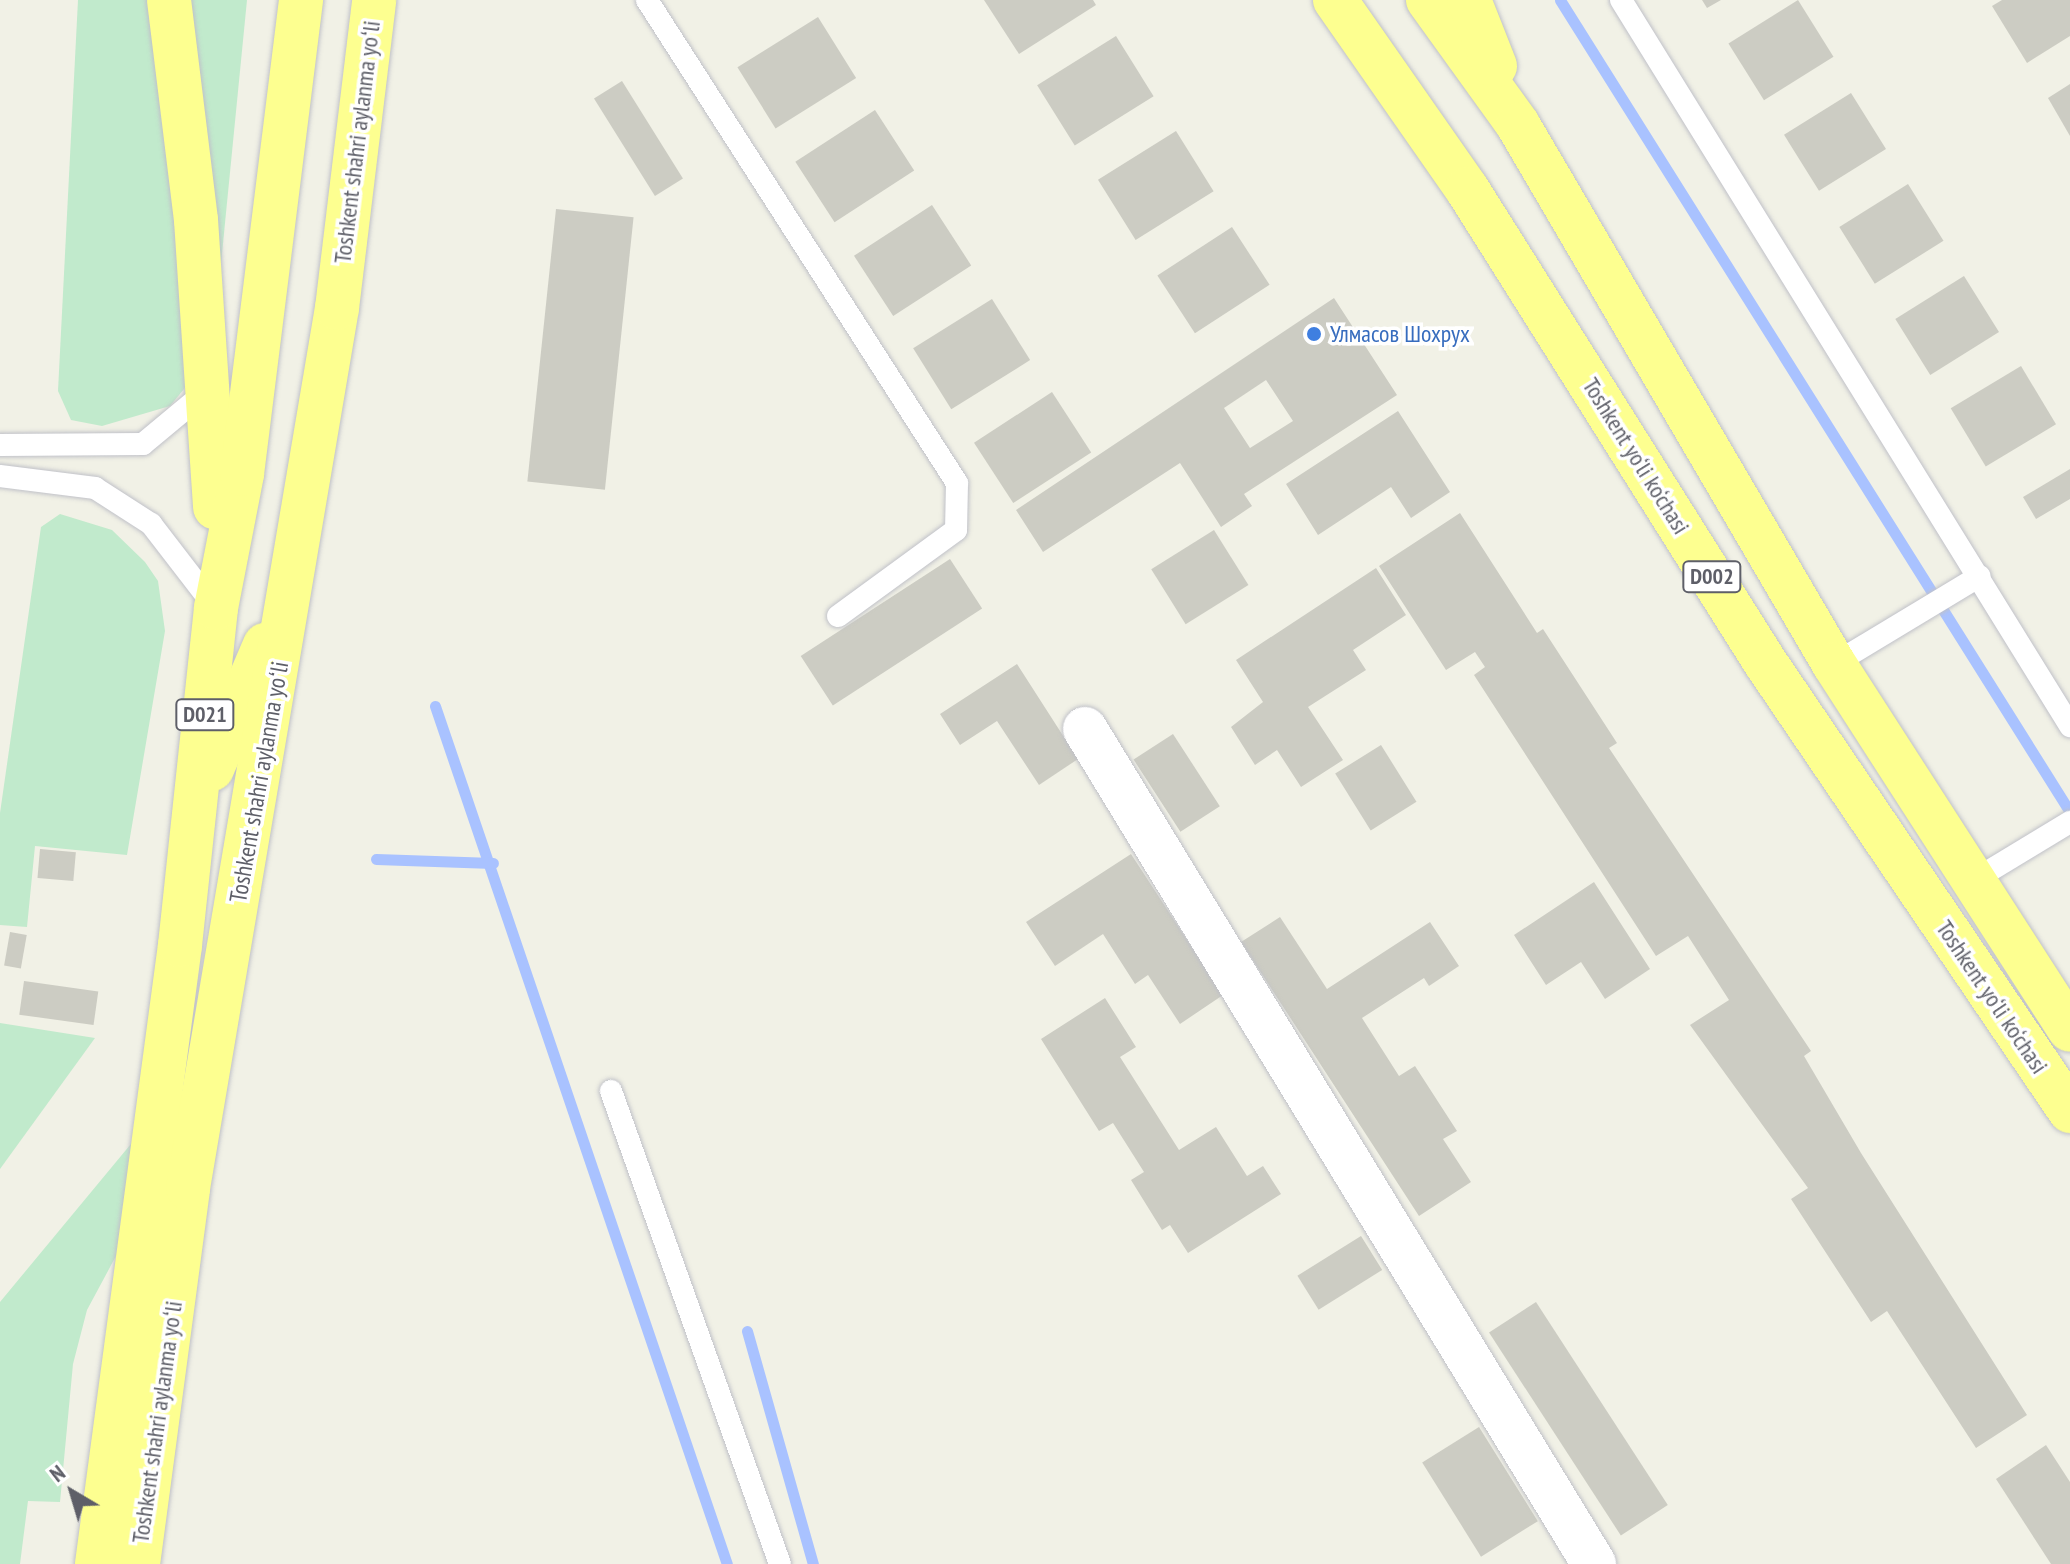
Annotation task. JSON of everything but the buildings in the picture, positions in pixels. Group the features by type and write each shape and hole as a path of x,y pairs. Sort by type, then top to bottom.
{"highway":[{"path":"169,0 210,388 216,608"},
{"name":"Toshkent shahri aylanma yoʻli","path":"97,1564 196,808 216,608 242,474 301,0"},
{"name":"Toshkent shahri aylanma yoʻli","path":"138,1564 188,1188 296,573 374,0"},
{"name":"Toshkent yo‘li ko‘chasi","path":"1335,0 1467,189 1765,662 2070,1111"},
{"name":"Toshkent yo‘li ko‘chasi","path":"1428,0 1518,125 1834,664 1971,882 2070,1030"},
{"path":"1469,0 1518,125"},
{"path":"196,808 296,573"}],"street":[{"path":"1085,729 1594,1564"}],"lane":[{"path":"647,0 957,483 956,530 838,616"},
{"path":"1621,0 2070,726"},
{"path":"0,445 143,444 210,388"},
{"path":"0,476 95,488 151,524 216,608"},
{"path":"1834,664 1980,576"},
{"path":"1971,882 2066,824"},
{"path":"611,1091 780,1564"}],"green space":[{"path":"78,0 247,0 212,355 170,406 102,426 71,420 58,391"},
{"path":"60,514 112,530 145,562 158,581 165,631 127,855 35,846 27,927 0,925 0,813 41,527"},
{"path":"0,1023 95,1038 0,1169"},
{"path":"203,1057 196,1107 87,1310 73,1364 60,1502 28,1501 20,1564 0,1564 0,1302"}],"waterway":[{"path":"1560,0 2070,812"},
{"path":"435,706 727,1564"},
{"path":"376,859 493,863"},
{"path":"747,1331 813,1564"}],"place":[{"name":"Улмасов Шохрух","path":"1314,334"}]}
